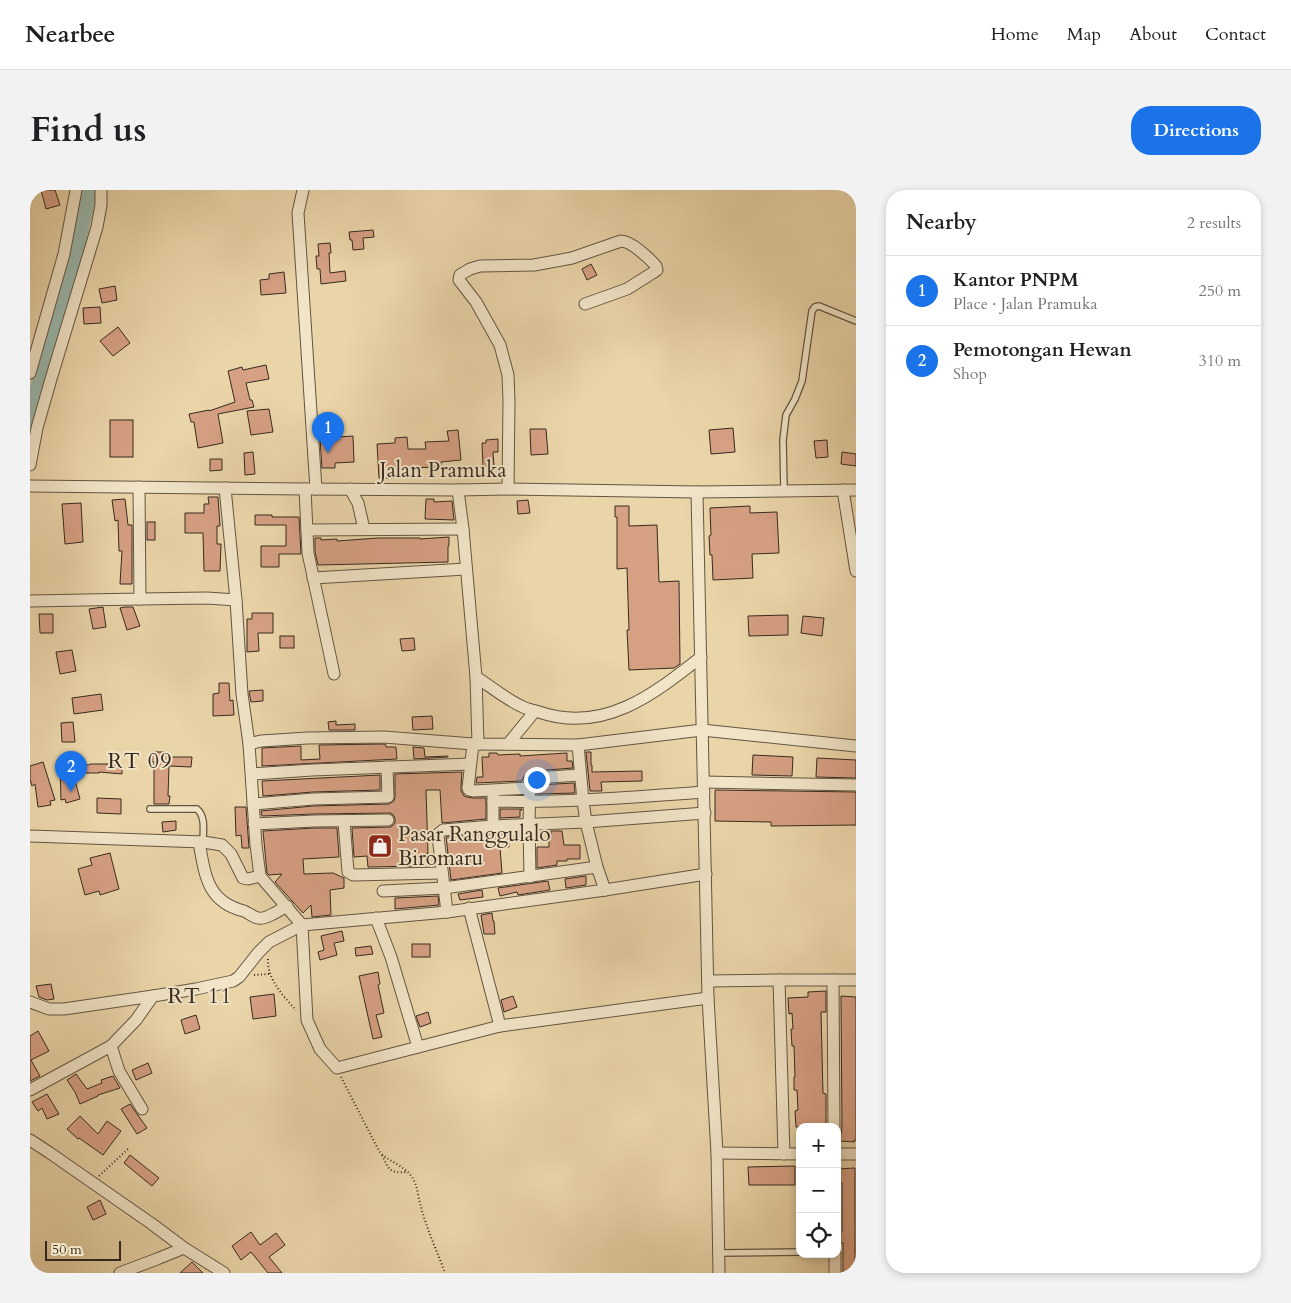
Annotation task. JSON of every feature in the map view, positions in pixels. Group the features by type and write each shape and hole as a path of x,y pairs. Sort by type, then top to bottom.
{"street":[{"path":"30,373 64,254 76,190"},
{"path":"30,465 37,428 50,379 97,227 101,205 101,190"},
{"path":"303,190 298,213 310,489 308,553 334,674"},
{"path":"508,489 510,401 508,374 500,345 476,302 459,280 460,275 480,266 534,265 572,258 621,241 634,246 656,266 657,270 627,289 585,304"},
{"name":"Jalan Pramuka","path":"30,486 697,492 856,490"},
{"path":"139,487 140,599"},
{"path":"225,488 236,600 242,694 252,774 254,824 260,876 302,924 307,1020 320,1049 337,1068 500,1026 708,998"},
{"path":"350,489 358,503 364,529"},
{"path":"458,490 476,677 476,744 470,764 469,790 530,802 583,801 632,797 704,787 856,785"},
{"path":"843,490 856,571"},
{"path":"697,492 708,998 717,1153 719,1273"},
{"path":"308,530 463,529"},
{"path":"313,578 466,569"},
{"path":"30,601 207,598 236,600"},
{"path":"476,677 521,706 562,718 579,719 614,712 638,702 663,686 701,657"},
{"path":"508,744 535,711"},
{"path":"249,744 261,741 308,738 384,737 476,744 578,745 702,730 856,746"},
{"path":"578,745 586,822 597,867 605,890"},
{"path":"252,774 470,764"},
{"path":"253,804 313,799 388,797 387,767"},
{"path":"530,877 529,781 532,778 580,775"},
{"path":"493,795 529,788"},
{"path":"493,795 493,826"},
{"path":"632,797 634,818"},
{"path":"447,912 439,832 493,826 586,822 705,813"},
{"path":"344,820 348,872 353,875 442,873"},
{"path":"254,824 388,820"},
{"path":"30,836 201,842 222,845 231,854 243,878 248,879 260,876"},
{"path":"201,842 205,874 215,894 223,903 233,909 249,912 259,918 265,917 286,906"},
{"path":"383,891 444,888 597,867"},
{"path":"30,1002 48,1009 64,1009 196,989 233,980 239,977 269,942 302,924 447,912 706,874"},
{"path":"469,908 500,1026"},
{"path":"376,918 391,957 418,1047"},
{"path":"779,980 784,1154"},
{"path":"833,980 834,1123"},
{"path":"708,981 856,980"},
{"path":"30,1090 111,1046 136,1020 153,996"},
{"path":"111,1046 120,1071 142,1109"},
{"path":"30,1140 50,1152 184,1248 224,1273"},
{"path":"717,1153 796,1154"},
{"path":"841,1154 856,1154"},
{"path":"120,1273 184,1248"},
{"path":"835,1258 835,1273"}],"lane":[{"path":"784,491 783,440 786,415 796,399 802,381 812,311 818,306 856,321"},
{"path":"150,809 197,809 203,818 201,842"},
{"path":"718,1253 796,1252"}],"path":[{"path":"269,942 268,965 270,974 282,994 307,1020"},
{"path":"337,1068 360,1116 390,1170 407,1172"},
{"path":"92,1182 129,1148"},
{"path":"382,1155 401,1166 412,1176 416,1185 420,1206 446,1273"}],"building":[{"path":"41,190 55,190 60,205 46,209"},
{"path":"373,230 374,237 363,238 364,249 353,250 349,232"},
{"path":"330,243 330,273 345,271 346,281 321,284 320,269 317,269 316,256 319,256 318,244"},
{"path":"591,264 597,275 587,280 582,269"},
{"path":"284,272 286,293 261,295 260,280 269,279 269,274"},
{"path":"115,286 117,300 102,303 99,289"},
{"path":"100,307 101,323 84,324 83,308"},
{"path":"118,327 130,343 113,356 100,341"},
{"path":"266,365 269,379 246,383 250,400 252,400 254,407 218,414 223,443 198,448 194,422 191,422 189,414 209,411 235,402 228,371 242,367 243,370"},
{"path":"269,409 273,432 251,435 247,411"},
{"path":"110,420 133,420 133,457 110,457"},
{"path":"733,428 735,452 711,454 709,430"},
{"path":"530,429 546,429 548,454 531,455"},
{"path":"458,430 461,460 441,462 441,467 408,468 409,474 395,475 395,478 379,478 377,444 395,443 395,438 407,437 408,449 426,449 425,442 449,441 447,431"},
{"path":"353,436 354,462 335,463 335,468 322,468 320,439 338,439 338,437"},
{"path":"498,439 498,452 493,452 494,466 483,466 482,443 486,443 486,440"},
{"path":"827,440 828,457 816,458 814,441"},
{"path":"253,452 255,474 245,475 244,453"},
{"path":"842,452 856,454 856,466 841,464"},
{"path":"210,459 222,459 222,470 210,471"},
{"path":"208,497 218,497 220,526 217,526 217,544 221,544 220,571 204,571 203,533 185,533 185,513 204,513 204,504 209,504"},
{"path":"125,499 128,525 132,525 132,584 120,584 122,551 119,551 118,520 115,521 112,500"},
{"path":"426,499 434,499 434,502 452,501 454,520 425,519"},
{"path":"528,500 530,513 518,514 517,501"},
{"path":"81,503 83,542 65,544 62,504"},
{"path":"615,506 629,506 629,526 657,525 659,582 679,581 680,664 674,668 629,670 627,568 617,569 617,517 615,517"},
{"path":"750,506 750,513 777,512 779,553 752,554 753,578 713,580 709,536 711,535 710,508"},
{"path":"255,515 299,517 301,554 279,554 279,567 261,567 261,546 286,546 286,525 255,525"},
{"path":"147,522 155,522 155,540 147,540"},
{"path":"449,537 448,562 318,565 315,552 315,538 321,538 321,540 337,539 337,541 378,538 420,539"},
{"path":"103,607 106,627 93,629 89,609"},
{"path":"133,607 140,626 127,630 120,608"},
{"path":"252,613 273,613 273,633 258,633 259,651 247,652 247,619 252,619"},
{"path":"39,614 53,614 53,633 40,633"},
{"path":"788,615 788,635 749,636 748,616"},
{"path":"803,616 824,618 822,636 801,633"},
{"path":"280,636 294,636 294,648 280,648"},
{"path":"414,638 415,650 402,651 400,639"},
{"path":"72,650 76,671 60,674 56,652"},
{"path":"219,683 229,683 230,701 233,700 234,715 213,716 213,694 219,693"},
{"path":"263,690 263,701 251,702 249,691"},
{"path":"101,694 103,710 74,714 72,698"},
{"path":"432,716 433,729 413,730 412,717"},
{"path":"336,721 336,725 355,724 355,730 329,730 328,722"},
{"path":"73,722 75,742 62,742 61,723"},
{"path":"384,744 386,747 396,747 397,759 262,766 262,748 301,746 301,760 320,759 319,745"},
{"path":"413,747 424,748 425,757 448,757 414,759"},
{"path":"152,752 167,752 167,757 192,757 191,767 169,766 169,804 154,804 154,762 152,762"},
{"path":"586,752 591,752 592,772 642,771 642,781 601,782 602,791 590,791"},
{"path":"489,753 497,753 498,755 520,754 520,756 567,753 567,761 572,761 573,768 533,771 524,776 522,781 476,783 477,777 483,777 482,757 489,757"},
{"path":"753,755 793,757 792,776 752,775"},
{"path":"817,758 856,760 856,778 816,777"},
{"path":"43,762 55,800 50,801 51,805 38,807 35,784 32,786 30,779 30,766"},
{"path":"60,764 111,764 122,766 122,774 99,772 73,773 80,799 66,803 65,799 61,800"},
{"path":"462,772 461,791 464,796 486,798 486,819 442,823 440,790 426,790 428,854 422,854 422,866 368,867 367,856 354,857 352,828 391,827 395,823 395,819 391,813 262,816 261,811 313,806 389,804 394,801 395,797 395,774"},
{"path":"380,775 380,790 263,796 262,781"},
{"path":"574,783 575,793 537,794 537,785"},
{"path":"715,790 856,792 856,825 771,826 771,822 715,821"},
{"path":"97,798 121,799 121,814 97,813"},
{"path":"235,807 246,807 249,848 242,848 241,835 236,836"},
{"path":"500,809 522,810 520,810 520,817 500,818"},
{"path":"176,821 176,830 163,832 162,822"},
{"path":"337,828 339,857 303,859 304,874 333,873 344,878 344,888 330,890 331,915 312,917 311,905 303,913 275,882 282,874 269,875 267,873 263,831"},
{"path":"551,831 562,831 564,845 580,845 580,859 557,861 557,865 537,868 537,847 549,847"},
{"path":"521,832 521,837 509,838 509,847 500,848 502,873 451,880 446,837"},
{"path":"110,853 119,889 100,895 99,891 85,895 78,869 92,865 90,858"},
{"path":"586,876 586,885 566,888 565,879"},
{"path":"548,881 550,890 518,895 517,892 500,896 498,888"},
{"path":"482,890 483,897 460,900 458,894"},
{"path":"438,896 439,905 395,909 395,898"},
{"path":"492,913 495,934 484,934 481,915"},
{"path":"342,931 344,941 334,943 337,955 320,960 318,952 324,950 321,936"},
{"path":"412,944 430,944 430,957 412,957"},
{"path":"371,946 373,954 356,956 355,948"},
{"path":"378,972 380,984 378,985 384,1013 376,1015 382,1037 373,1039 359,976"},
{"path":"51,984 54,999 47,1000 39,997 36,986"},
{"path":"826,991 826,1012 821,1012 823,1093 826,1094 826,1123 796,1123 796,1127 795,1111 798,1110 797,1090 794,1090 792,1013 789,1014 788,998 808,997 808,992"},
{"path":"274,994 276,1016 253,1019 250,997"},
{"path":"513,996 517,1007 504,1012 501,1000"},
{"path":"841,996 856,997 856,1141 841,1141"},
{"path":"428,1012 431,1023 420,1027 416,1016"},
{"path":"196,1015 200,1029 185,1034 181,1020"},
{"path":"38,1031 49,1051 31,1060 40,1076 30,1081 30,1036"},
{"path":"148,1063 152,1073 136,1080 132,1070"},
{"path":"76,1074 87,1089 102,1083 101,1080 113,1076 120,1088 98,1095 80,1104 67,1080"},
{"path":"47,1094 59,1114 47,1119 42,1108 38,1111 32,1102"},
{"path":"130,1104 147,1128 137,1134 121,1109"},
{"path":"80,1116 98,1134 107,1121 121,1131 103,1155 78,1139 67,1129"},
{"path":"130,1155 159,1178 152,1186 124,1163"},
{"path":"795,1166 795,1185 749,1185 748,1167"},
{"path":"855,1168 855,1273 843,1273 841,1169"},
{"path":"100,1200 106,1214 93,1220 87,1207"},
{"path":"251,1232 260,1245 276,1233 285,1245 269,1257 282,1273 268,1273 251,1252 241,1260 232,1246"},
{"path":"192,1262 203,1273 180,1273"}],"waterway":[{"path":"30,425 88,190"}],"place":[{"name":"Kantor PNPM","path":"328,453"},
{"name":"Pemotongan Hewan","path":"71,792"},
{"name":"Pasar Ranggulalo Biromaru","path":"380,846"}],"district":[{"name":"RT 09","path":"140,760"},
{"name":"RT 11","path":"200,995"}]}
